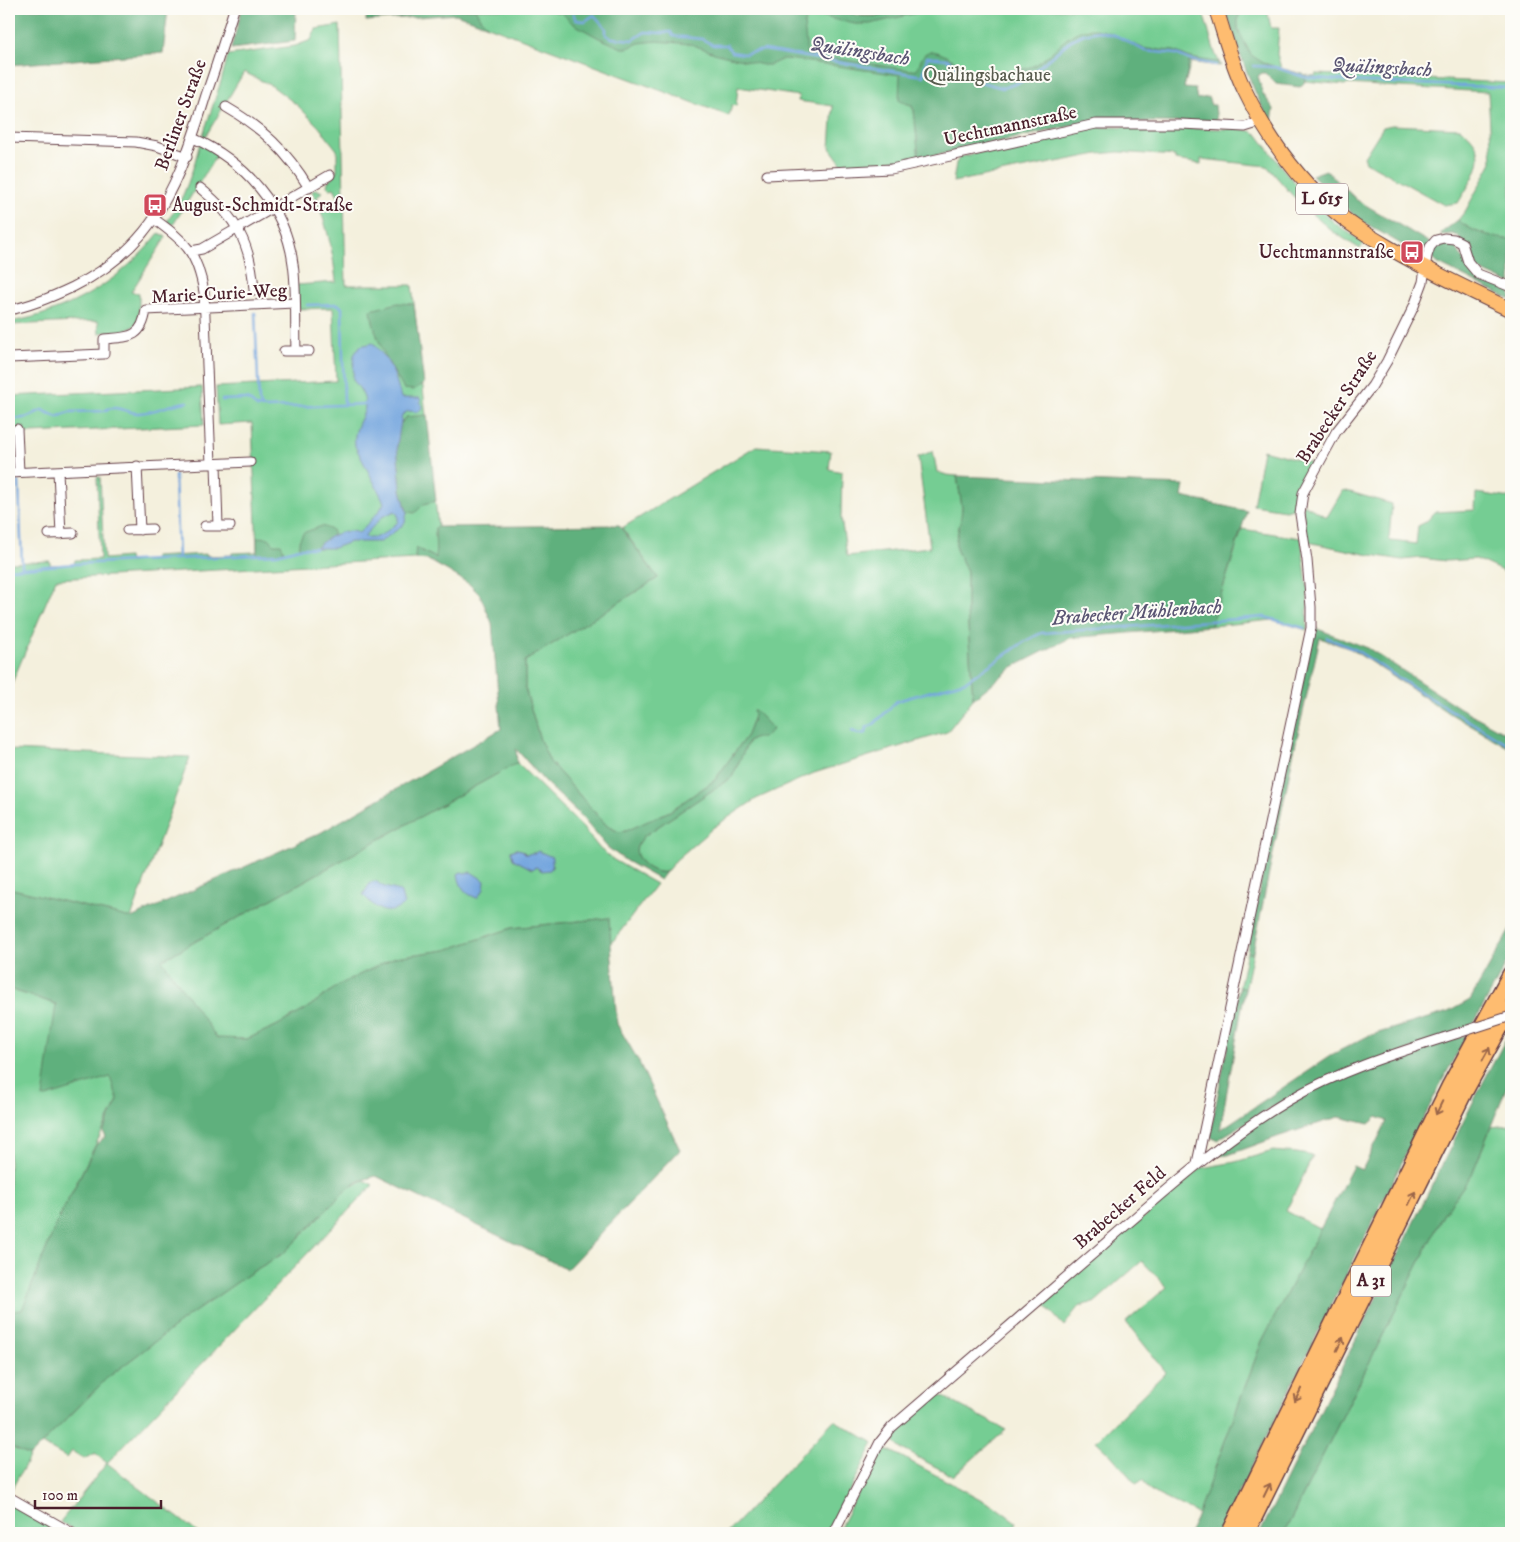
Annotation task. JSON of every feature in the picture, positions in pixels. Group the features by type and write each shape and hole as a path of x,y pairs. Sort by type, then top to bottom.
{"highway":[{"name":"A 31","path":"1230,1533 1450,1086 1511,974"},
{"name":"A 31","path":"1246,1533 1464,1092 1511,1007"}],"main road":[{"name":"L 615","path":"1216,9 1234,65 1244,90 1261,122 1293,169 1331,208 1365,234 1425,268 1511,310"}],"street":[{"name":"Berliner Straße","path":"9,310 29,306 58,294 104,269 128,250 154,219 187,157 234,9"},
{"path":"226,107 247,119 267,134 298,170 309,188"},
{"name":"Uechtmannstraße","path":"767,175 891,169 1096,124 1181,124 1245,127 1261,122"},
{"path":"9,138 136,142 157,146 187,157"},
{"path":"194,138 214,148 238,166 255,182 273,207 285,233 294,263 294,303"},
{"path":"191,251 199,251 330,175"},
{"path":"200,188 222,206 238,229 250,257 254,290"},
{"path":"154,219 177,236 191,251 201,276 204,292 218,526"},
{"name":"Brabecker Straße","path":"1197,1163 1311,628 1307,560 1300,514 1303,493 1336,432 1372,386 1387,361 1414,306 1423,282 1430,247 1436,240 1444,238 1454,239 1462,243 1468,262 1478,274 1511,287"},
{"name":"Marie-Curie-Weg","path":"9,358 104,354 104,339 128,337 134,334 142,326 146,310 294,303 296,351"},
{"path":"284,352 309,351"},
{"path":"17,429 19,472"},
{"path":"9,473 250,462"},
{"path":"137,466 140,530"},
{"path":"58,471 61,534"},
{"path":"205,526 230,526"},
{"path":"127,530 152,529"},
{"path":"49,534 73,533"},
{"name":"Brabecker Feld","path":"834,1533 880,1442 892,1427 1197,1163 1257,1120 1324,1081 1379,1059 1511,1016"},
{"path":"9,1497 72,1533"}],"green space":[{"path":"9,9 168,9 163,53 9,65"},
{"path":"242,9 296,9 295,41 231,49"},
{"path":"367,9 475,9 488,26 456,14 366,21"},
{"name":"Quälingsbachaue","path":"457,9 830,9 853,15 873,16 916,9 1202,9 1215,53 1221,66 1192,59 1175,119 911,106 914,110 919,159 882,167 842,171 841,163 830,148 833,106 798,101 799,96 738,87 736,106 732,105 729,116 488,26"},
{"path":"543,9 833,9 862,16 880,16 907,9 934,9 870,24 855,24 810,12 804,24 807,54 916,70 924,54 934,51 943,54 978,74 991,79 1006,80 1021,75 1017,69 1037,64 1069,37 1089,29 1097,29 1147,49 1174,51 1192,58 1219,62 1219,66 1189,62 1184,88 1195,89 1197,99 1208,97 1211,105 1215,105 1217,123 1095,121 919,159 914,110 911,105 899,101 900,75 783,59 770,65 763,65 717,54 691,44 657,41 639,43 628,48 622,48 572,23 562,13"},
{"path":"1225,9 1242,9 1238,18 1238,30 1251,55 1265,64 1306,75 1304,83 1300,87 1276,84 1265,73 1258,76 1263,94 1274,109 1270,123 1245,67"},
{"path":"1242,9 1267,9 1271,28 1279,28 1277,54 1281,68 1262,62 1249,53 1241,37 1237,22"},
{"path":"340,25 346,285 412,285 438,527 435,528 436,558 416,548 415,559 56,579 9,690 9,563 50,561 50,565 74,564 75,560 100,559 97,477 100,477 104,559 128,557 129,562 153,560 154,557 207,554 207,556 232,555 232,553 257,552 252,423 218,425 216,387 336,381 333,308 299,309 297,285 336,282 328,235 312,191 316,189 322,192 317,197 322,207 340,199 334,188 330,189 327,186 328,181 334,176 333,173 337,171 337,150 319,127 297,105 272,86 244,72 204,139 202,138 228,55 295,46 311,40 316,29"},
{"path":"1316,74 1511,83 1511,240 1476,231 1458,220 1466,210 1492,162 1488,92 1345,85 1305,81 1306,75 1315,76"},
{"path":"1392,125 1460,128 1470,137 1479,155 1478,164 1470,183 1458,203 1444,205 1366,162 1364,157 1383,127"},
{"path":"1096,127 1240,129 1251,131 1258,135 1283,169 1314,204 1336,224 1364,243 1360,249 1332,231 1293,196 1267,166 1201,159 1201,164 1175,160 1175,156 1119,152 1098,154 953,182 956,163 960,157"},
{"path":"200,142 218,153 173,225 167,221 183,194"},
{"path":"1326,170 1357,200 1430,243 1422,253 1418,254 1358,219 1312,175"},
{"path":"1458,220 1476,231 1511,240 1511,284 1478,269 1458,236 1453,234 1442,235 1441,233"},
{"path":"159,233 166,237 131,292 139,293 139,317 136,325 127,330 99,333 98,321 9,325 9,322 53,311 93,292 128,265"},
{"path":"1448,242 1456,248 1472,274 1477,278 1511,290 1511,300 1435,262 1431,256 1433,250 1439,244"},
{"path":"398,303 414,304 424,384 413,390 404,389 383,351 375,331 371,310"},
{"path":"202,387 204,425 9,434 9,396"},
{"path":"427,415 436,501 424,504 415,513 407,512 401,490 397,446 399,426 406,417"},
{"path":"756,446 831,451 829,469 842,472 841,518 847,556 930,547 918,457 933,451 937,472 957,476 962,507 956,549 967,571 967,611 973,699 947,732 814,773 756,799 714,827 676,860 666,872 655,871 641,861 636,851 644,836 732,777 748,742 772,729 763,720 754,716 747,735 715,780 670,811 633,829 619,832 607,826 550,762 540,740 525,688 525,661 658,578 622,528"},
{"path":"1263,450 1315,464 1294,508 1285,510 1253,505"},
{"path":"957,476 1184,485 1182,497 1247,511 1211,626 1070,638 1013,667 973,699 967,611 967,571 956,549 962,507"},
{"path":"1343,490 1392,504 1389,539 1391,541 1416,544 1418,526 1426,522 1435,512 1475,510 1476,493 1511,498 1511,575 1476,559 1446,561 1421,558 1403,560 1308,542 1303,504 1327,517"},
{"path":"619,525 658,578 525,661 525,688 540,740 550,762 607,826 619,832 626,831 670,811 715,780 747,735 754,716 753,711 755,710 773,729 763,738 755,738 748,742 732,777 644,836 636,851 641,861 650,869 666,872 660,880 626,861 607,847 578,813 545,782 516,749 517,763 162,960 217,1038 247,1039 276,1026 303,1011 339,985 395,957 446,950 512,928 609,918 617,1024 638,1060 680,1150 567,1269 376,1176 359,1181 348,1188 284,1253 252,1272 190,1315 107,1378 30,1456 9,1446 9,1311 22,1310 57,1222 96,1145 106,1136 103,1132 118,1100 110,1077 43,1098 56,1004 9,989 9,888 131,918 320,833 501,729 492,623 480,595 469,584 448,571 428,560 415,559 416,548 436,558 435,528 438,527"},
{"path":"322,526 332,530 334,536 315,548 299,548 299,541 303,533"},
{"path":"1242,529 1301,538 1308,591 1307,630 1273,620 1211,626"},
{"path":"257,537 269,538 274,544 281,544 284,551 277,554 257,555"},
{"path":"1315,628 1368,648 1460,708 1511,736 1511,749 1444,710 1351,649 1320,638 1293,755 1253,952 1249,954 1247,951 1284,768 1290,752 1294,721"},
{"path":"9,750 190,757 131,918 9,888"},
{"path":"517,763 583,828 600,849 614,860 656,884 611,944 608,918 512,928 446,950 396,957 339,985 303,1011 247,1039 217,1039 162,960","holes":["516,849 522,850 526,854 535,853 552,862 552,867 536,867 532,869 513,859 511,851"]},
{"path":"1511,928 1511,955 1473,1025 1288,1098 1217,1140 1212,1138 1210,1134 1239,989 1241,987 1245,990 1220,1130 1333,1054 1368,1036 1448,1012 1470,1000"},
{"path":"1247,951 1251,954 1253,952 1245,990 1244,988 1239,989"},
{"path":"9,989 56,1004 110,1077 118,1100 57,1222 22,1311 9,1311"},
{"path":"1511,1029 1511,1076 1472,1174 1443,1215 1284,1533 1260,1533 1475,1098"},
{"path":"1467,1035 1441,1083 1219,1533 1189,1533 1196,1519 1262,1341 1353,1166 1362,1170 1387,1121 1377,1117 1369,1124 1339,1117 1228,1155 1217,1156 1259,1122 1307,1093 1386,1060"},
{"path":"1511,1125 1511,1533 1284,1533 1443,1215 1472,1174 1491,1127"},
{"path":"1273,1151 1313,1156 1286,1211 1321,1229 1262,1341 1198,1514 1150,1491 1143,1480 1136,1484 1096,1441 1166,1372 1126,1322 1167,1287 1142,1261 1094,1303 1083,1305 1079,1308 1064,1326 1043,1303 1201,1168 1235,1162"},
{"path":"364,1180 373,1185 107,1463 95,1453 84,1459 72,1451 67,1458 42,1444 107,1378 190,1315 252,1272 284,1253 348,1188"},
{"path":"938,1394 1006,1430 953,1476 900,1448 893,1441 893,1433"},
{"path":"834,1420 874,1443 828,1533 727,1533"},
{"path":"9,1446 30,1456 10,1492 9,1491"},
{"path":"883,1450 891,1451 997,1508 1016,1522 1011,1533 837,1533 879,1452"},
{"path":"107,1463 198,1533 80,1533 60,1522"},
{"path":"9,1501 64,1533 9,1533"}],"water":[{"path":"373,343 379,350 392,369 401,398 420,398 422,408 418,412 408,411 402,415 397,446 401,490 407,512 405,522 380,542 350,542 334,548 315,548 335,534 347,531 359,533 384,503 355,446 357,428 365,407 365,400 361,391 353,380 354,355 360,346","holes":["395,511 398,515 398,522 383,534 374,538 365,537 382,517"]},
{"path":"516,849 522,850 526,854 538,851 552,857 552,867 550,870 542,871 536,867 532,869 513,859 511,851"},
{"path":"461,872 471,872 485,881 484,889 477,898 466,892 460,883 458,874"},
{"path":"376,881 401,893 404,905 392,911 377,908 363,895 370,883"}],"waterway":[{"name":"Quälingsbach","path":"551,9 560,9"},
{"name":"Quälingsbach","path":"571,9 576,20 585,21 594,15 606,28 606,35 612,38 633,40 645,32 671,32 673,36 702,39 713,45 727,45 731,52 744,54 764,50 923,76 927,57 947,59 973,80 1003,88 1021,82 1071,40 1084,34 1099,31 1117,36 1145,51 1176,54 1190,60 1216,65"},
{"name":"Quälingsbach","path":"1253,66 1275,67 1304,77 1349,81 1511,88"},
{"path":"307,305 338,304 342,308 344,404"},
{"path":"255,313 259,401 262,408"},
{"path":"222,400 247,399 257,407 266,408 366,404"},
{"path":"9,417 23,418 42,410 57,417 69,412 104,411 112,408 134,413 144,413 188,402"},
{"path":"175,476 178,558"},
{"path":"19,482 22,567"},
{"path":"9,569 277,554 299,548 315,548"},
{"name":"Brabecker Mühlenbach","path":"852,731 859,734 866,733 867,727 873,725 897,701 966,681 1024,642 1041,633 1265,617 1304,628"},
{"name":"Brabecker Mühlenbach","path":"1327,638 1356,650 1417,690 1511,746"}],"place":[{"name":"August-Schmidt-Straße","path":"155,205"},
{"name":"Uechtmannstraße","path":"1412,252"}]}
